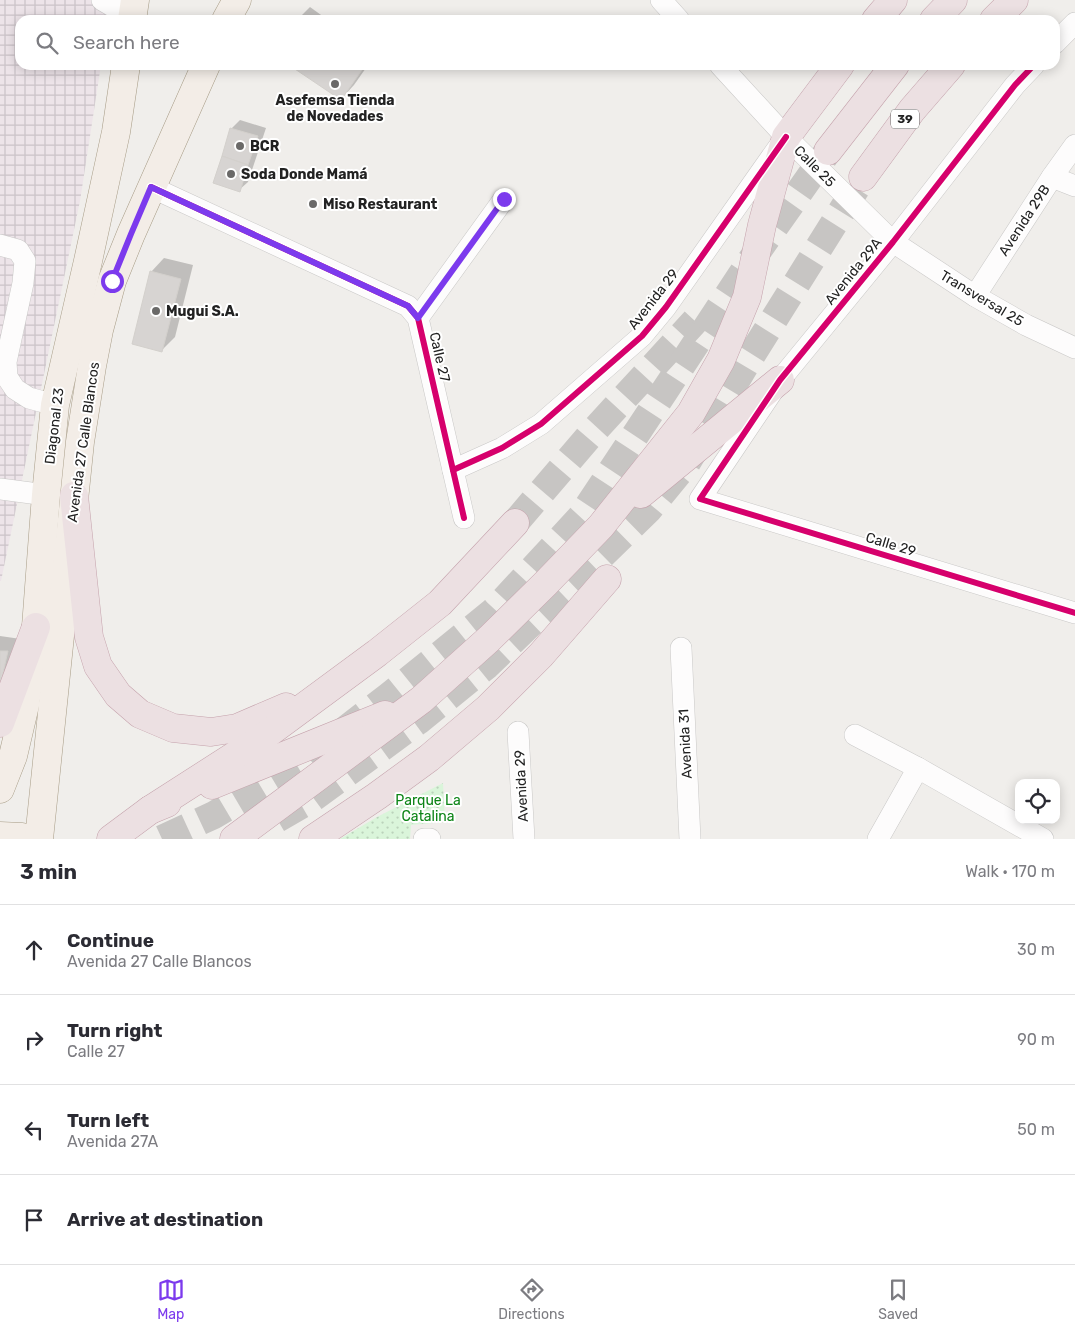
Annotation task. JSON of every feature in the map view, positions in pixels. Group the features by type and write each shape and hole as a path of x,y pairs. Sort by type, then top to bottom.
{"highway":[{"path":"880,15 893,0"},
{"path":"938,15 952,0"},
{"path":"999,15 1014,0"},
{"path":"234,839 421,700 489,639 546,584 601,526 690,413 721,360 748,298 762,225 786,137 836,70"},
{"path":"828,151 892,70"},
{"name":"39","path":"863,177 912,110 947,70"},
{"path":"601,526 780,380"},
{"path":"74,496 89,637 98,666 118,695 140,714 173,728 212,732 237,728 324,691"},
{"path":"111,839 150,810 259,740 377,653 440,603 516,522"},
{"path":"313,839 429,758 488,708 541,655 607,579"},
{"path":"0,723 36,626"},
{"path":"150,810 421,700"}],"main road":[{"path":"229,15 237,0"},
{"name":"Diagonal 23","path":"0,790 13,756 23,714 36,626 55,405 116,132 125,70"},
{"name":"Avenida 27 Calle Blancos","path":"39,839 80,442 99,330 112,281 151,187 204,70"},
{"path":"0,836 30,839"}],"street":[{"path":"102,0 119,10 134,11"},
{"path":"661,0 674,15"},
{"path":"1060,38 1075,23"},
{"name":"Calle 25","path":"725,70 786,137 893,242"},
{"name":"Avenida 29A","path":"700,499 780,380 893,242 1015,85 1029,70"},
{"name":"Avenida 29","path":"453,470 502,448 541,424 642,336 666,307 786,137"},
{"name":"Avenida 29B","path":"974,296 1075,145"},
{"path":"1052,177 1075,186"},
{"name":"Calle 27","path":"151,187 408,306 418,318 464,518"},
{"path":"418,318 504,199"},
{"name":"Transversal 25","path":"893,242 974,296 1026,325 1075,348"},
{"path":"0,245 18,250 25,261 23,283 6,362 7,377 15,389 29,398 55,405"},
{"path":"0,489 46,495"},
{"name":"Calle 29","path":"700,499 1075,613"},
{"name":"Avenida 31","path":"680,648 690,839"},
{"name":"Avenida 29","path":"518,732 524,839"},
{"path":"855,735 918,768 1043,839"},
{"path":"878,839 918,768"},
{"path":"424,839 430,839"}],"shaded area":[{"path":"0,0 110,0 108,15 15,15 15,70 100,70 80,201 0,581"}],"green space":[{"name":"Parque La Catalina","path":"443,783 445,822 411,825 410,839 340,839 377,817"}],"building":[{"name":"Asefemsa Tienda de Novedades","path":"296,70 362,70 341,100"},
{"name":"BCR","path":"230,128 258,136 248,165 222,156"},
{"name":"Soda Donde Mamá","path":"222,156 248,165 240,192 213,183"},
{"name":"Mugui S.A.","path":"150,271 181,279 162,352 132,344"},
{"path":"0,651 8,651 0,686"}],"tunnel":[{"path":"162,839 214,815 305,761 494,611 581,517 752,259 828,151"},
{"path":"277,819 313,798 418,721 486,666 648,510 686,464 863,177"},
{"path":"515,523 592,433 695,321"}],"cycle path":[{"path":"1029,70 1015,85 893,242 780,380 700,499 1075,613"},
{"path":"453,470 502,448 541,424 642,336 666,307 786,137"},
{"path":"151,187 408,306 418,318 464,518"}],"place":[{"name":"Asefemsa Tienda de Novedades","path":"335,84"},
{"name":"BCR","path":"240,146"},
{"name":"Soda Donde Mamá","path":"231,174"},
{"name":"Miso Restaurant","path":"313,204"},
{"name":"Mugui S.A.","path":"156,311"}],"route":[{"path":"112,281 151,187 408,306 418,318 504,199"}]}
